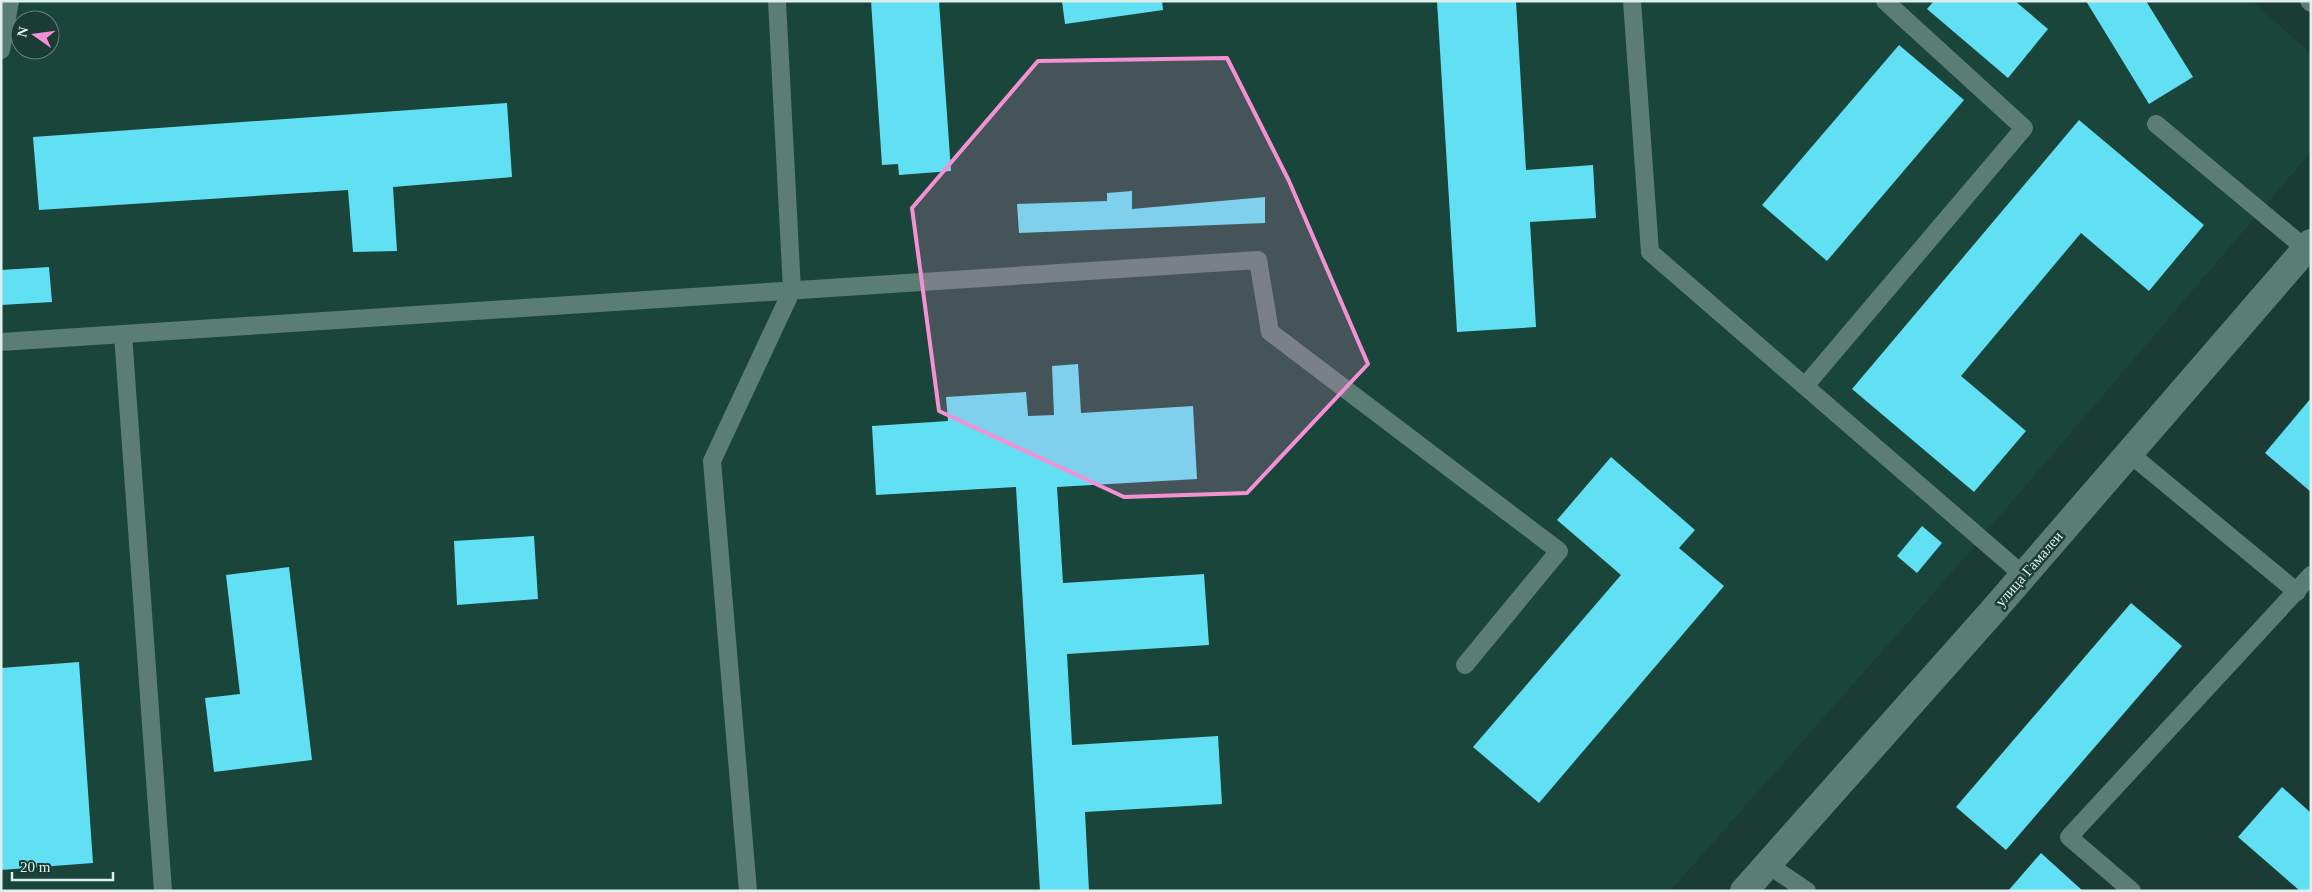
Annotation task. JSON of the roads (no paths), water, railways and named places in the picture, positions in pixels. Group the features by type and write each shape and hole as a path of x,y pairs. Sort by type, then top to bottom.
{"street":[{"name":"улица Гамалеи","path":"1744,891 2024,576 2309,246"}],"lane":[{"path":"1,50 10,1"},
{"path":"748,891 712,461 792,290 777,1"},
{"path":"1632,1 1650,252 2024,576"},
{"path":"1805,386 2024,128 1885,1"},
{"path":"2156,124 2309,246"},
{"path":"1,342 1258,260 1270,332 1559,551 1465,666"},
{"path":"123,334 163,891"},
{"path":"2130,453 2297,592"},
{"path":"2132,891 2069,837 2311,575"},
{"path":"1767,864 1807,891"}]}
